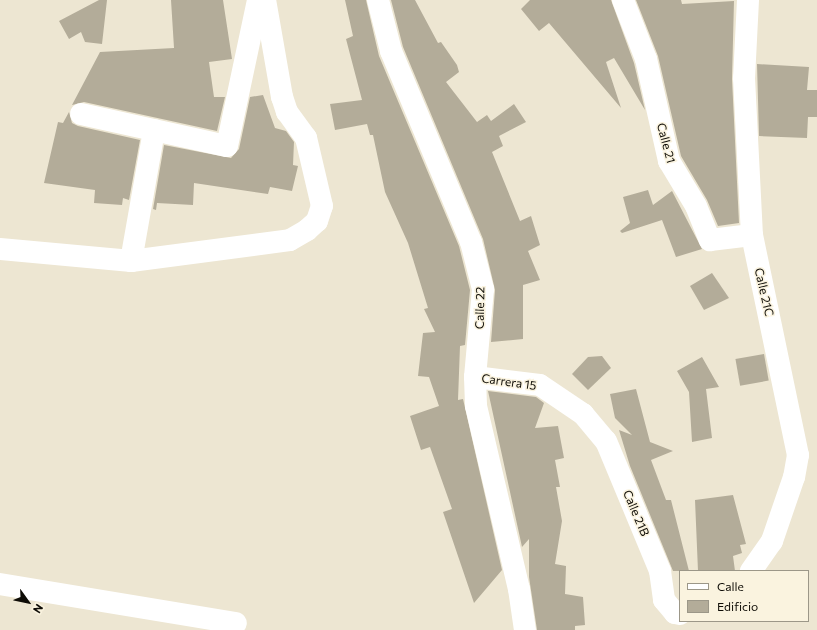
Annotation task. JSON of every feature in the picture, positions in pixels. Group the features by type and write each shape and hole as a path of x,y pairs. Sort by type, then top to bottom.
{"street":[{"path":"81,114 227,146 258,0"},
{"path":"0,248 131,261 290,240 316,221 322,206 306,138 287,112 282,97 265,0"},
{"name":"Calle 22","path":"378,0 391,51 471,242 483,289 475,377 476,406 519,589 525,630"},
{"name":"Calle 21","path":"623,0 646,59 669,162 696,206 710,240 752,235"},
{"name":"Calle 21C","path":"748,0 744,78 752,235 798,455 794,477 772,541 752,570"},
{"path":"131,261 154,130"},
{"name":"Carrera 15","path":"475,377 540,385 583,414"},
{"name":"Calle 21B","path":"583,414 606,441 660,571 664,600 675,613 679,614"},
{"path":"0,584 236,623"}],"building":[{"path":"99,0 107,0 102,44 85,42 81,32 69,39 59,21"},
{"path":"171,0 223,0 232,59 209,62 214,97 225,97 217,131 84,102 72,105 100,52 174,48"},
{"path":"345,0 366,0 379,56 459,246 470,290 465,345 460,346 458,400 463,399 502,570 474,603 443,512 452,509 430,447 421,450 410,416 439,406 429,377 418,376 423,333 435,332 424,309 428,308 408,243 385,192 373,135 370,135 367,124 335,130 330,104 362,100 346,39 353,36"},
{"path":"391,0 415,0 438,43 441,42 457,65 459,72 446,82 477,122 487,115 491,121 514,104 526,122 499,136 503,146 492,152 520,221 531,216 540,245 528,251 540,280 523,285 523,339 491,342 495,290 483,239 403,47"},
{"path":"530,0 611,0 634,63 645,110 614,58 606,62 621,108 549,23 539,31 521,9"},
{"path":"636,0 681,0 682,4 734,1 732,79 739,223 718,226 707,200 681,156 658,56"},
{"path":"757,64 809,67 807,90 817,90 817,117 808,117 807,138 759,136"},
{"path":"263,95 275,128 286,131 294,142 293,165 298,166 292,191 270,187 268,194 194,183 193,205 157,203 156,210 153,209 164,145 231,158 239,149 250,97"},
{"path":"69,112 72,123 78,126 140,140 129,200 123,198 122,205 94,203 95,190 44,183 58,122 63,123"},
{"path":"648,190 653,205 672,191 702,249 676,257 662,220 622,233 620,231 630,223 623,197"},
{"path":"712,273 729,298 704,310 690,286"},
{"path":"764,354 769,381 740,386 735,359"},
{"path":"602,356 611,368 588,390 572,374 588,357"},
{"path":"702,357 719,387 706,389 712,438 692,442 689,392 677,371"},
{"path":"636,389 650,442 673,451 651,460 666,500 671,500 689,570 673,571 630,466 619,430 632,435 615,418 610,394"},
{"path":"488,391 536,397 544,403 535,428 558,426 564,458 555,460 560,487 556,487 562,521 555,564 566,566 565,594 583,597 585,625 575,626 575,630 537,630 529,577 529,539 522,547"},
{"path":"733,495 746,544 740,545 742,553 733,556 735,570 698,570 695,500"}]}
